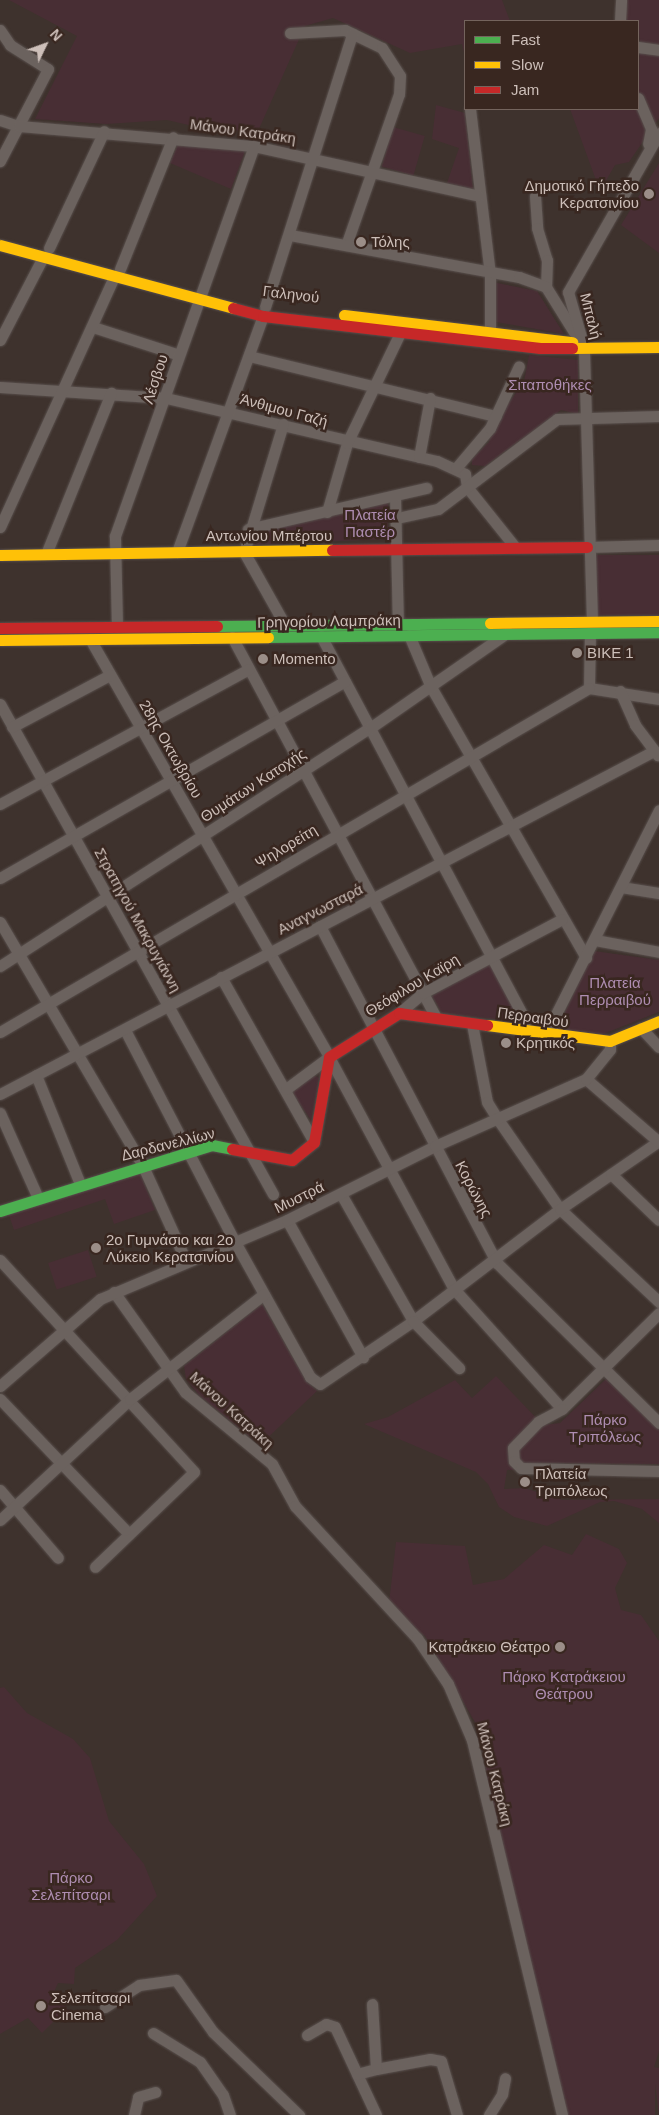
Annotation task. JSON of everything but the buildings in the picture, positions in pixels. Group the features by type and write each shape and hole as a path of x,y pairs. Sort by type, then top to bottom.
{"street":[{"path":"620,20 621,0"},
{"path":"290,33 334,29 352,34 382,48 400,76 399,94 346,245"},
{"path":"0,30 10,45 48,69 0,161"},
{"path":"177,552 264,312 316,157 352,34"},
{"path":"639,47 659,50"},
{"path":"639,100 651,129 647,151"},
{"path":"470,110 479,196 490,274 490,330"},
{"name":"Μάνου Κατράκη","path":"0,120 19,126 104,131 254,146 316,157 479,196"},
{"path":"0,340 46,252 104,131"},
{"name":"Μπαλή","path":"589,688 591,627 584,347 570,301 570,284 659,132"},
{"path":"0,527 117,273 173,137"},
{"name":"Λέσβου","path":"118,627 113,554 200,294 254,146"},
{"path":"535,196 536,228 547,260 546,288"},
{"name":"Γαληνού","path":"0,235 46,252 117,273 264,312 400,333 540,348 659,346"},
{"path":"290,235 534,281 546,288 584,347"},
{"name":"Γαληνού","path":"0,245 46,252"},
{"name":"Γαληνού","path":"264,312 490,330 565,339 584,347"},
{"path":"93,327 179,355"},
{"path":"327,512 347,442 400,333"},
{"path":"249,356 430,398 496,416"},
{"path":"515,547 467,488 468,479 456,468 496,416 519,366"},
{"name":"Άνθιμου Γαζή","path":"0,386 166,398 228,410 347,442 419,457 456,468"},
{"path":"46,554 111,393"},
{"path":"419,457 430,398"},
{"path":"396,518 438,509 557,418 659,416"},
{"path":"283,424 248,529 244,552 285,625"},
{"path":"248,529 426,488"},
{"path":"395,496 398,551 398,624"},
{"name":"Αντωνίου Μπέρτου","path":"0,555 398,551 659,545"},
{"name":"Γρηγορίου Λαμπράκη","path":"0,640 506,635 659,621"},
{"name":"Γρηγορίου Λαμπράκη","path":"0,628 516,622 659,632"},
{"name":"Θυμάτων Κατοχής","path":"0,966 431,688 506,635 516,622"},
{"path":"409,635 431,688 586,958"},
{"path":"321,636 523,1016 526,1031"},
{"path":"232,637 436,1018"},
{"name":"28ης Οκτωβρίου","path":"90,639 330,1057 454,1289 562,1409"},
{"path":"0,804 249,669"},
{"path":"12,727 110,675"},
{"path":"0,878 345,681"},
{"path":"589,688 620,691 659,699"},
{"name":"Ψηλορείτη","path":"0,1032 589,688"},
{"path":"620,691 656,753"},
{"name":"Στρατηγού Μακρυγιάννη","path":"0,704 169,1006 248,1152 274,1194"},
{"name":"Αναγνωσταρά","path":"0,1094 78,1052 125,1030 221,977 441,862 656,753"},
{"path":"551,1035 554,1020 621,887 655,827 659,810"},
{"path":"621,887 659,893"},
{"name":"Θεόφιλου Καϊρη","path":"286,1089 374,1025 399,1013 423,993 562,918"},
{"path":"0,922 142,1164 186,1261"},
{"name":"Κορώνης","path":"320,926 374,1025 494,1259 659,1423"},
{"path":"595,940 659,952"},
{"path":"221,977 286,1089 314,1142"},
{"name":"Περραιβού","path":"399,1013 551,1035 610,1041 659,1021"},
{"path":"472,1024 487,1102 497,1118 560,1209 659,1302"},
{"path":"641,1028 659,1047"},
{"path":"125,1030 187,1152 264,1294 317,1383 325,1384 414,1321 560,1209 659,1141 586,1079"},
{"name":"Μυστρά","path":"0,1386 64,1330 114,1292 287,1220 435,1146 586,1079 610,1049 610,1041"},
{"path":"314,1142 330,1057"},
{"path":"36,1075 80,1184"},
{"path":"0,1113 38,1198"},
{"name":"Δαρδανελλίων","path":"0,1211 142,1164 187,1152 224,1145 248,1152 292,1160 314,1142"},
{"path":"612,1174 659,1220"},
{"path":"341,1194 414,1321 459,1368"},
{"path":"287,1220 364,1357"},
{"path":"0,1260 130,1399 194,1472 95,1567"},
{"name":"Μάνου Κατράκη","path":"114,1292 185,1392 272,1464 294,1506 417,1638 448,1684 472,1740 562,2115"},
{"path":"0,1520 61,1461 130,1399 264,1294"},
{"path":"659,1313 562,1409 538,1422 513,1448 514,1461 521,1468 659,1471"},
{"path":"0,1399 125,1530"},
{"path":"0,1490 58,1558"},
{"path":"105,2007 139,1985 176,1980 213,2032 299,2115"},
{"path":"372,2004 376,2069"},
{"path":"307,2034 332,2024 376,2115"},
{"path":"153,2033 200,2062 223,2095 230,2115"},
{"path":"357,2074 430,2059 441,2062 457,2115"},
{"path":"489,2115 502,2094 505,2078"},
{"path":"134,2115 138,2097 155,2092"}],"green space":[{"path":"9,0 502,0 510,20 464,20 464,52 462,44 410,53 333,18 305,26 258,131 210,130 167,120 106,124 35,119 77,36"},
{"path":"626,0 659,0 659,118 629,162 615,165 600,191 570,110 639,110 639,20 626,20"},
{"path":"436,105 465,113 473,189 447,183 459,148 432,139"},
{"path":"393,127 425,136 413,176 382,166"},
{"path":"179,142 245,151 231,189 170,163"},
{"name":"Δημοτικό Γήπεδο Κερατσινίου","path":"659,163 659,253 621,225"},
{"path":"487,281 537,291 564,334 491,321"},
{"name":"Σιταποθήκες","path":"529,355 578,360 578,414 561,410 485,466 472,465 472,459 489,442 493,426 503,417 503,411 524,382"},
{"name":"Πλατεία Παστέρ","path":"388,502 388,539 250,545 251,531"},
{"path":"594,555 659,555 659,615 594,615"},
{"name":"Πλατεία Περραιβού","path":"594,951 659,960 659,1012 603,1034 557,1029"},
{"path":"492,962 520,1017 513,1021 442,1013 432,996"},
{"path":"312,1074 319,1078 311,1120 290,1090"},
{"path":"138,1169 155,1210 114,1224 105,1199 14,1230 8,1212"},
{"path":"88,1250 97,1277 57,1290 48,1263"},
{"path":"262,1304 306,1381 317,1391 260,1445 199,1395 186,1379 184,1366"},
{"name":"Πάρκο Τριπόλεως","path":"496,1376 543,1425 560,1423 606,1379 659,1430 659,1464 530,1463 529,1469 507,1470 504,1489 524,1488 563,1500 659,1499 659,1523 642,1509 614,1501 600,1502 547,1526 514,1517 499,1507 488,1484 476,1472 364,1424 388,1417 455,1380 472,1398"},
{"name":"Πάρκο Κατράκειου Θεάτρου","path":"586,1534 619,1549 627,1563 615,1588 621,1610 641,1615 659,1641 659,2051 654,2067 659,2068 659,2115 655,2084 655,2115 562,2115 490,1813 483,1736 425,1636 388,1612 396,1542 465,1546 473,1585 504,1579 544,1545 572,1555"},
{"name":"Πάρκο Σελεπίτσαρι","path":"4,1687 27,1713 73,1739 90,1758 109,1821 144,1864 157,1896 117,1940 75,1968 74,1984 58,1983 53,1994 67,2008 42,2033 28,2018 0,2034 0,1688"}],"traffic: fast":[{"path":"217,626 490,623"},
{"path":"268,637 659,632"},
{"path":"0,1211 212,1145 232,1149"}],"traffic: slow":[{"path":"0,245 233,308"},
{"path":"344,315 572,342"},
{"path":"572,348 659,347"},
{"path":"0,555 332,550"},
{"path":"490,623 659,621"},
{"path":"0,640 268,637"},
{"path":"487,1025 610,1041 659,1021"}],"traffic: jam":[{"path":"233,308 263,316 540,348 572,348"},
{"path":"332,550 587,547"},
{"path":"0,628 217,626"},
{"path":"232,1149 292,1160 314,1142 329,1057 399,1013 487,1025"}],"place":[{"name":"Δημοτικό Γήπεδο Κερατσινίου","path":"649,194"},
{"name":"Τόλης","path":"361,242"},
{"name":"BIKE 1","path":"577,653"},
{"name":"Momento","path":"263,659"},
{"name":"Κρητικός","path":"506,1043"},
{"name":"2ο Γυμνάσιο και 2ο Λύκειο Κερατσινίου","path":"96,1248"},
{"name":"Πλατεία Τριπόλεως","path":"525,1482"},
{"name":"Κατράκειο Θέατρο","path":"560,1647"},
{"name":"Σελεπίτσαρι Cinema","path":"41,2006"}]}
